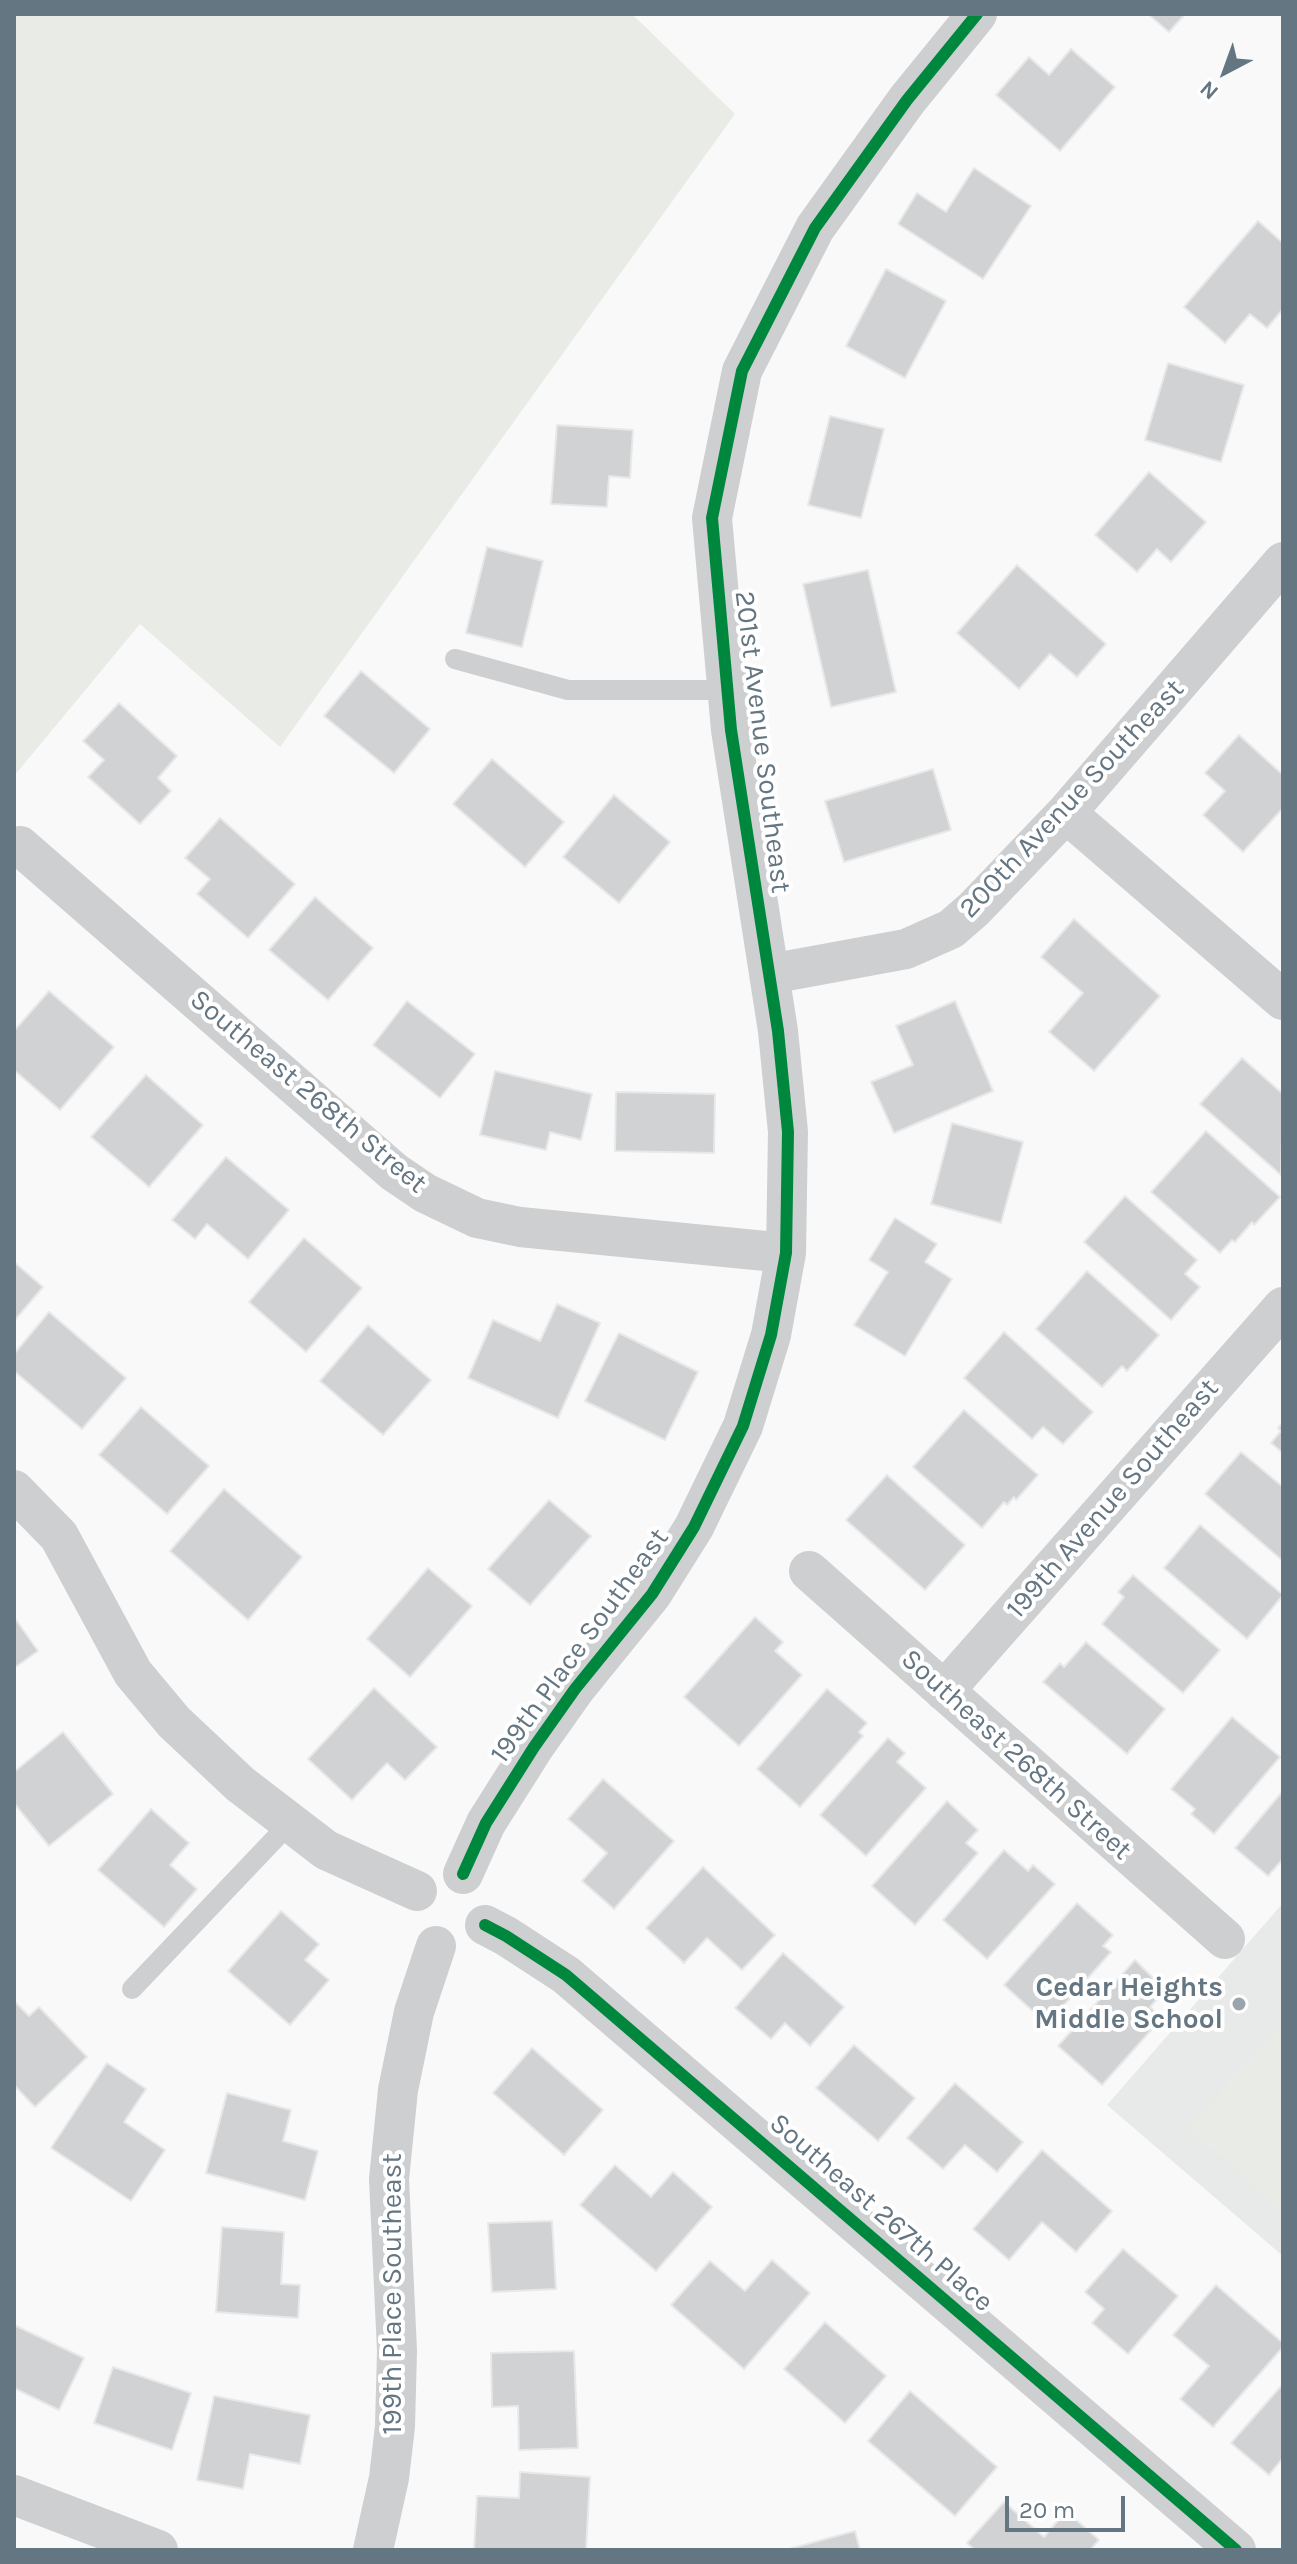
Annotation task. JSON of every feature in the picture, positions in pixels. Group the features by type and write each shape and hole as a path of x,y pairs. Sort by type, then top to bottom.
{"street":[{"name":"201st Avenue Southeast","path":"770,974 731,730 712,518 742,371 815,228 907,100 977,14"},
{"name":"200th Avenue Southeast","path":"770,974 906,949 951,929 1066,813 1283,562"},
{"path":"1066,813 1283,1000"},
{"name":"Southeast 268th Street","path":"20,846 382,1161 425,1193 477,1218 520,1227 786,1253"},
{"name":"199th Place Southeast","path":"463,1874 486,1823 534,1747 575,1689 652,1594 694,1527 743,1426 771,1335 786,1253 788,1132 770,974"},
{"name":"199th Avenue Southeast","path":"944,1691 1283,1307"},
{"path":"14,1490 59,1536 133,1673 174,1722 240,1784 326,1850 417,1891"},
{"name":"Southeast 268th Street","path":"809,1571 1225,1939"},
{"path":"449,1871 463,1874 476,1882 485,1894 489,1909 485,1925 478,1936 466,1945 451,1949 436,1946 423,1938 414,1926 411,1911 417,1891 434,1875 449,1871"},
{"name":"Southeast 267th Place","path":"485,1925 566,1975 1236,2550"},
{"name":"199th Place Southeast","path":"373,2550 389,2478 395,2426 397,2351 389,2179 398,2090 414,2012 436,1946"},
{"path":"14,2495 158,2550"}],"lane":[{"path":"455,659 568,690 727,690"},
{"path":"132,1989 289,1824"}],"shaded area":[{"path":"14,14 632,14 735,114 280,747 140,624 14,776"},
{"name":"Cedar Heights Middle School","path":"1283,1903 1283,2256 1107,2105"},
{"path":"1283,2023 1283,2213 1188,2127"}],"building":[{"path":"1148,14 1185,14 1169,32"},
{"path":"1071,49 1115,87 1060,151 996,95 1029,57 1049,75"},
{"path":"974,168 1031,206 983,279 898,224 917,193 946,212"},
{"path":"1258,221 1283,243 1283,309 1267,328 1250,314 1225,343 1184,307"},
{"path":"886,269 946,301 905,378 846,346"},
{"path":"1168,363 1244,385 1221,462 1145,440"},
{"path":"830,416 884,429 861,518 808,505"},
{"path":"557,425 633,430 630,478 609,476 607,507 551,504"},
{"path":"1149,472 1206,522 1171,562 1157,549 1137,572 1095,535"},
{"path":"487,547 543,561 522,647 466,633"},
{"path":"1017,565 1106,644 1077,677 1050,654 1019,689 957,633"},
{"path":"868,570 896,692 831,707 803,584"},
{"path":"361,671 430,729 394,773 324,716"},
{"path":"119,703 177,756 158,778 171,791 140,824 88,777 104,760 83,741"},
{"path":"1239,735 1283,775 1283,808 1243,852 1203,815 1225,791 1205,773"},
{"path":"492,759 564,822 525,867 453,804"},
{"path":"933,769 951,830 844,862 825,801"},
{"path":"614,795 670,842 619,903 563,857"},
{"path":"220,818 295,884 248,938 197,894 210,879 185,858"},
{"path":"315,897 373,948 328,1000 269,950"},
{"path":"1074,919 1160,996 1094,1071 1049,1032 1083,993 1041,957"},
{"path":"49,991 114,1047 60,1110 14,1070 14,1031"},
{"path":"407,1001 475,1054 440,1098 373,1045"},
{"path":"955,1001 993,1091 894,1133 871,1082 913,1065 896,1026"},
{"path":"1242,1058 1283,1094 1281,1175 1200,1104"},
{"path":"495,1071 592,1094 581,1140 550,1132 546,1150 480,1135"},
{"path":"146,1075 203,1125 149,1187 91,1137"},
{"path":"616,1092 715,1094 714,1153 615,1151"},
{"path":"952,1123 1023,1142 1001,1223 931,1204"},
{"path":"1206,1131 1280,1197 1254,1225 1252,1222 1235,1242 1232,1240 1220,1253 1151,1192"},
{"path":"226,1157 289,1210 248,1259 207,1224 195,1239 172,1220"},
{"path":"1125,1196 1197,1260 1185,1274 1200,1287 1171,1320 1084,1242"},
{"path":"895,1218 937,1244 925,1262 952,1279 905,1356 854,1325 888,1272 869,1260"},
{"path":"304,1238 362,1288 306,1352 249,1302"},
{"path":"14,1262 43,1287 14,1321"},
{"path":"1087,1271 1159,1335 1127,1371 1122,1366 1102,1387 1036,1329"},
{"path":"557,1304 600,1323 558,1418 468,1378 493,1320 540,1341"},
{"path":"49,1312 126,1378 82,1429 14,1371 14,1354"},
{"path":"368,1325 431,1380 383,1435 320,1381"},
{"path":"1004,1332 1093,1412 1063,1444 1043,1427 1032,1439 964,1378"},
{"path":"619,1333 698,1372 665,1440 585,1401"},
{"path":"141,1407 209,1466 167,1514 99,1455"},
{"path":"964,1410 1038,1475 1016,1500 1014,1497 1007,1505 1004,1502 982,1528 913,1467"},
{"path":"1283,1423 1283,1453 1271,1443 1281,1431 1278,1428"},
{"path":"1241,1452 1283,1487 1283,1561 1205,1494"},
{"path":"887,1475 965,1545 925,1590 846,1520"},
{"path":"224,1489 302,1557 248,1620 170,1551"},
{"path":"549,1500 591,1536 530,1605 488,1569"},
{"path":"1200,1525 1283,1595 1247,1639 1164,1568"},
{"path":"428,1568 472,1606 410,1677 367,1639"},
{"path":"1133,1575 1220,1650 1183,1693 1102,1624 1124,1597 1118,1592"},
{"path":"14,1617 38,1651 14,1668"},
{"path":"755,1617 783,1642 775,1651 802,1675 739,1746 684,1697"},
{"path":"1086,1642 1165,1709 1127,1754 1043,1682 1060,1663 1064,1667"},
{"path":"374,1688 437,1747 405,1780 387,1763 352,1800 308,1759"},
{"path":"827,1689 867,1723 859,1732 863,1736 800,1807 757,1769"},
{"path":"1232,1717 1280,1757 1214,1834 1191,1814 1195,1809 1171,1789"},
{"path":"63,1732 113,1794 49,1846 14,1803 14,1772"},
{"path":"888,1738 905,1753 897,1762 926,1788 866,1856 820,1815"},
{"path":"603,1779 674,1841 614,1909 582,1881 607,1853 568,1819"},
{"path":"1283,1791 1283,1859 1268,1876 1235,1848"},
{"path":"947,1801 978,1830 966,1843 978,1853 915,1925 872,1886"},
{"path":"151,1809 189,1843 170,1865 197,1889 164,1927 98,1870"},
{"path":"1004,1850 1028,1871 1033,1865 1055,1884 987,1959 943,1920"},
{"path":"703,1867 775,1935 742,1970 707,1938 684,1963 646,1928"},
{"path":"1077,1903 1113,1935 1103,1946 1111,1952 1047,2024 1004,1985"},
{"path":"281,1911 319,1944 305,1960 329,1980 290,2025 228,1971"},
{"path":"783,1953 844,2007 810,2046 785,2023 771,2039 735,2008"},
{"path":"1135,1960 1165,1990 1150,2007 1162,2018 1102,2085 1058,2046"},
{"path":"14,2001 29,2016 39,2007 87,2057 35,2107 14,2085"},
{"path":"854,2045 915,2098 878,2141 816,2088"},
{"path":"532,2048 603,2110 564,2155 493,2093"},
{"path":"107,2063 146,2089 124,2122 165,2150 131,2201 51,2148"},
{"path":"955,2083 1023,2142 997,2172 965,2145 943,2169 907,2138"},
{"path":"227,2093 291,2110 283,2141 318,2151 305,2200 206,2173"},
{"path":"1042,2150 1112,2211 1076,2252 1042,2222 1009,2260 973,2229"},
{"path":"615,2165 651,2197 673,2172 712,2207 656,2271 580,2205"},
{"path":"552,2221 556,2289 492,2292 488,2223"},
{"path":"222,2227 284,2232 281,2284 300,2285 298,2318 216,2312"},
{"path":"1123,2249 1178,2296 1128,2354 1092,2323 1104,2309 1085,2292"},
{"path":"772,2260 810,2293 744,2369 671,2305 710,2261 745,2291"},
{"path":"1216,2285 1283,2343 1283,2347 1213,2427 1180,2399 1209,2366 1173,2335"},
{"path":"825,2322 886,2376 845,2423 784,2369"},
{"path":"14,2325 84,2358 59,2410 14,2388"},
{"path":"574,2351 578,2448 519,2450 518,2406 492,2407 491,2353"},
{"path":"113,2367 191,2393 172,2450 94,2423"},
{"path":"1283,2384 1283,2458 1269,2475 1231,2443"},
{"path":"910,2391 997,2467 955,2516 868,2441"},
{"path":"214,2396 310,2415 300,2464 250,2454 243,2489 197,2480"},
{"path":"520,2472 590,2477 586,2550 474,2550 477,2496 519,2498"},
{"path":"1004,2502 1044,2537 1066,2511 1099,2540 1090,2550 975,2550 967,2543"},
{"path":"855,2531 860,2550 785,2550"}],"cycle path":[{"path":"463,1874 486,1823 534,1747 575,1689 652,1594 694,1527 743,1426 771,1335 786,1253 788,1132 778,1031 731,730 712,518 742,371 815,228 907,100 977,14"},
{"path":"485,1925 566,1975 1236,2550"}],"place":[{"name":"Cedar Heights Middle School","path":"1239,2004"}]}
